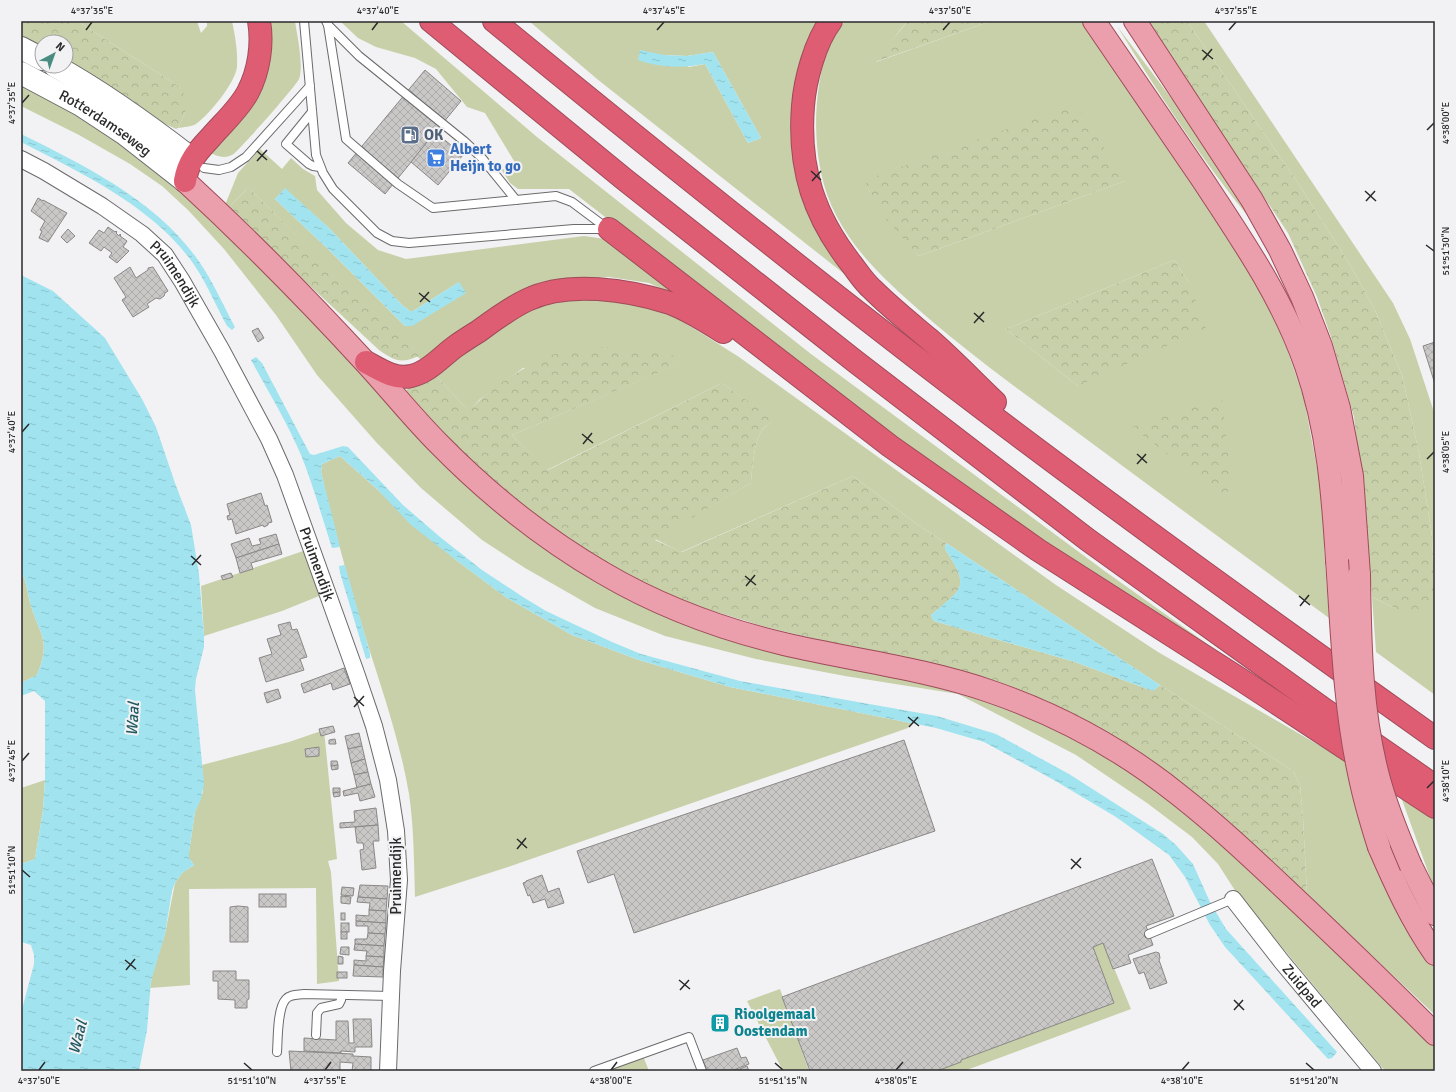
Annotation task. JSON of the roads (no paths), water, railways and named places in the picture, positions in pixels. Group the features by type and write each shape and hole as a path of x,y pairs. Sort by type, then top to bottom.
{"highway":[{"path":"185,181 186,173 198,163 248,93 256,74 260,53 261,32 259,21"},
{"path":"431,21 649,199 856,362 1063,520 1326,710 1435,786"},
{"path":"494,21 654,151 875,326 1079,480 1435,738"},
{"path":"831,21 814,55 804,96 801,128 805,170 818,212 840,250 871,289 931,341 1079,480"},
{"path":"609,229 774,358 890,446 1038,550 1240,679 1435,807"},
{"path":"366,362 392,375 402,377 418,374 427,369 497,317 528,300 554,291 587,289 631,293 672,304 710,324 744,345 774,358"}],"main road":[{"path":"1094,21 1227,216 1259,268 1286,317 1306,366 1323,425 1333,498 1349,712 1358,772 1379,847 1411,914 1435,954"},
{"path":"1135,21 1252,200 1280,250 1302,297 1321,346 1339,408 1352,476 1359,575 1360,644 1372,745 1380,782 1391,817 1411,866 1435,914"},
{"path":"21,48 34,55"},
{"name":"Rotterdamseweg","path":"21,73 81,105 125,134 185,181"},
{"name":"Rotterdamseweg","path":"69,74 149,125 198,163"},
{"path":"185,181 266,257 366,362 437,441 510,510 554,542 605,574 664,605 724,627 783,644 929,675 987,690 1029,706 1103,743 1177,793 1212,821 1298,901 1435,1034"}],"street":[{"name":"Pruimendijk","path":"21,159 44,170 102,206 142,234 164,255 182,280 272,446 285,475 374,726 388,780 396,831 398,880 388,1071"},
{"name":"Zuidpad","path":"1233,899 1282,962 1373,1071"}],"lane":[{"path":"304,21 316,155 320,167 333,189 377,233 392,241 409,243 574,229 609,229"},
{"path":"327,23 346,139 398,184 432,208 556,196 572,202 609,229"},
{"path":"327,23 359,56 464,141 481,157 516,200"},
{"path":"198,163 219,170 231,167 246,157 310,86"},
{"path":"312,112 286,144 310,164 320,167"},
{"path":"1149,934 1233,899"},
{"path":"277,1052 280,1010 286,998 293,995 304,994 391,996"},
{"path":"316,1035 318,1013 321,1008 339,1004 342,995"},
{"path":"594,1071 689,1037 702,1071"}],"water":[{"path":"640,50 664,55 687,56 713,52 761,138 748,143 705,64 680,67 655,65 638,60"},
{"path":"21,134 69,158 118,186 141,202 162,220 181,239 198,260 235,327 232,330 227,326 205,283 190,259 173,239 134,206 90,178 21,142"},
{"path":"285,188 329,228 402,305 410,311 413,311 459,282 466,293 412,326 405,326 330,251 275,199"},
{"name":"Waal","path":"21,275 53,291 105,338 142,399 156,427 191,525 199,574 204,647 196,679 195,690 204,784 201,799 195,812 189,852 189,858 194,865 182,873 175,883 172,891 165,934 151,981 147,1030 139,1071 21,1071 21,1013 34,964 34,955 31,945 21,942 21,864 35,859 43,810 45,780 45,701 34,691 21,696 21,683 37,675 41,664 44,646 41,632 31,606 23,575 21,573"},
{"path":"256,357 262,363 310,454 314,455 343,446 348,447 403,505 440,537 482,570 546,611 641,654 740,681 937,716 996,734 1069,774 1163,834 1176,845 1193,864 1210,902 1226,929 1337,1052 1332,1058 1328,1059 1225,947 1210,925 1185,877 1169,855 1116,817 1052,779 984,742 936,728 730,687 639,660 572,635 507,598 456,560 411,525 377,489 340,456 322,464 321,472 340,547 332,548 296,443 251,360"},
{"path":"946,543 1160,685 1153,691 1075,662 934,621 931,615 956,593 960,580 958,572 945,549"},
{"path":"345,565 370,653 370,658 366,659 340,573 339,566"}],"place":[{"name":"OK","path":"410,135"},
{"name":"Albert Heijn to go","path":"436,158"},
{"name":"Rioolgemaal Oostendam","path":"720,1023"}]}
